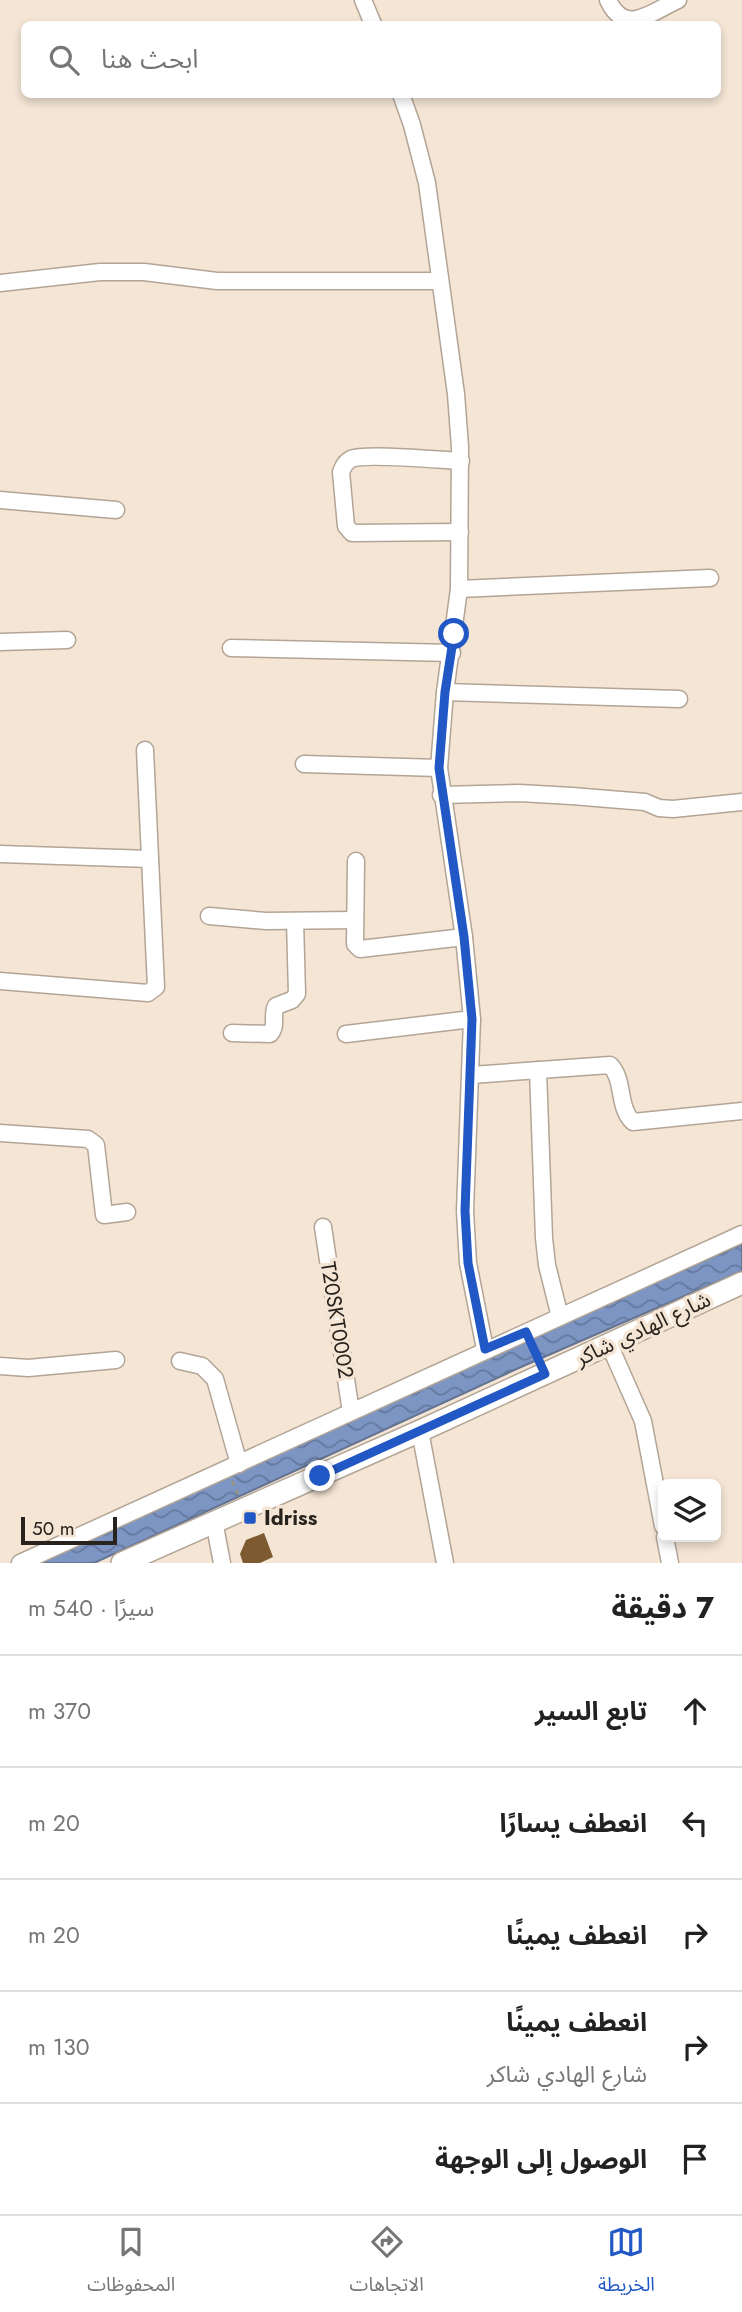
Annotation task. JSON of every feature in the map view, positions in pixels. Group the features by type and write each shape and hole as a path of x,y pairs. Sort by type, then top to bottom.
{"main road":[{"name":"شارع الهادي شاكر","path":"122,1563 420,1431 742,1283"}],"street":[{"path":"363,0 372,21"},
{"path":"608,0 617,16 623,20 633,20 678,0"},
{"path":"402,98 427,183 456,394 461,461 458,589 439,768 464,937 472,1019 465,1211 468,1263 485,1349"},
{"path":"0,282 100,272 144,272 217,281 439,281"},
{"path":"460,532 352,533 346,526 341,472 351,459 369,457 461,461"},
{"path":"0,500 116,510"},
{"path":"458,589 710,578"},
{"path":"0,642 67,640"},
{"path":"231,648 452,653"},
{"path":"445,692 679,699"},
{"path":"0,981 148,993 156,987 145,750"},
{"path":"304,764 439,768"},
{"path":"441,795 519,793 572,796 645,803 673,809 742,802"},
{"path":"0,854 150,859"},
{"path":"356,861 355,944 363,950 464,937"},
{"path":"209,916 295,921 355,920"},
{"path":"232,1033 270,1034 274,1026 276,1006 295,997 295,921"},
{"path":"346,1034 472,1019"},
{"path":"471,1075 610,1065 615,1071 626,1114 633,1122 742,1111"},
{"path":"538,1070 544,1238 547,1265 560,1317"},
{"path":"0,1133 88,1139 96,1145 104,1215 127,1212"},
{"name":"T20SKT0002","path":"323,1227 351,1412"},
{"path":"20,1563 742,1234"},
{"path":"608,1344 643,1421 658,1500"},
{"path":"0,1366 27,1368 116,1360"},
{"path":"180,1361 202,1366 215,1379 233,1468"},
{"path":"420,1431 445,1563"},
{"path":"214,1521 222,1563"},
{"path":"666,1542 670,1563"}],"path":[{"path":"526,1332 545,1374"},
{"path":"233,1468 246,1509"}],"water":[{"path":"742,1244 742,1271 521,1367 94,1563 32,1563 519,1342"}],"building":[{"path":"264,1533 273,1557 260,1563 243,1563 240,1554 246,1540"}],"place":[{"name":"Idriss","path":"250,1518"}],"route":[{"path":"320,1476 545,1374 526,1332 485,1349 468,1263 465,1211 472,1019 464,937 439,768 445,692 454,634"}]}
